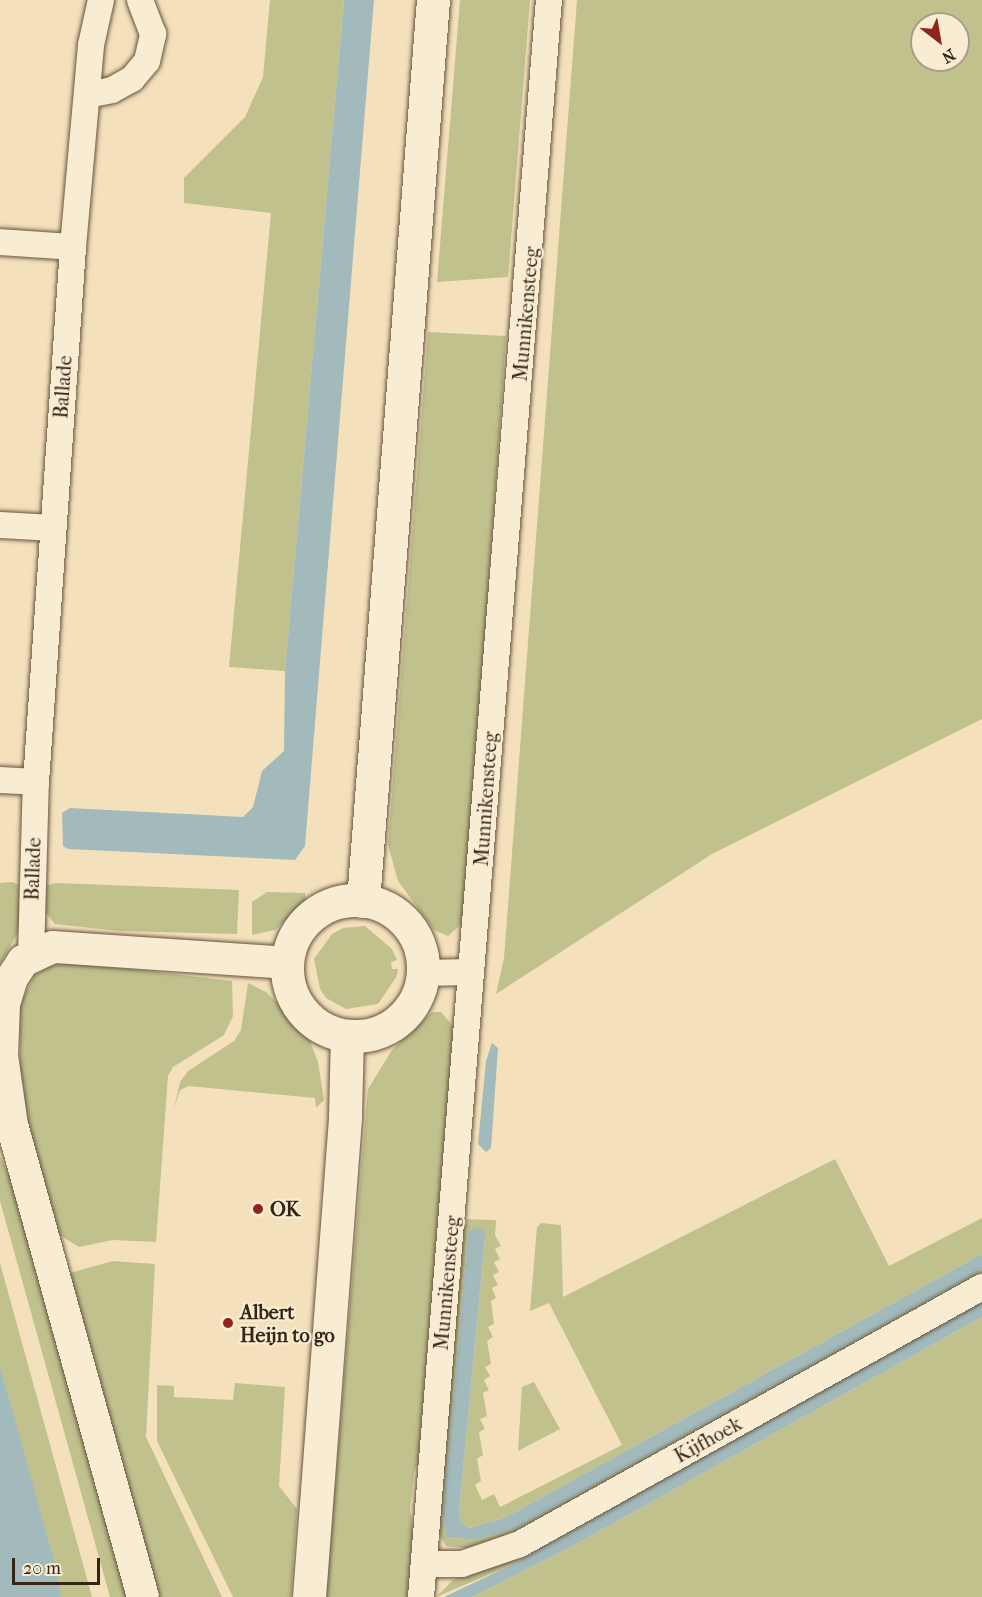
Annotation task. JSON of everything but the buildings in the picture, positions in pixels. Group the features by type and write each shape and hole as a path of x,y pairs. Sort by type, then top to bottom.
{"main road":[{"path":"363,901 433,0"},
{"path":"363,901 395,913 408,925 417,939 423,973 414,1003 404,1016 378,1032 347,1036 310,1019 289,983 287,963 304,923 342,902 363,901"},
{"path":"309,1597 345,1116 347,1036"}],"street":[{"name":"Ballade","path":"31,956 36,782 73,247 91,45 101,0"},
{"path":"87,95 112,90 132,79 147,61 153,34 140,0"},
{"name":"Munnikensteeg","path":"421,1597 549,0"},
{"path":"0,242 73,247"},
{"path":"0,525 53,528"},
{"path":"0,780 36,782"},
{"path":"143,1597 6,1126 2,1056 4,1004 12,978 31,956 66,945 287,963"},
{"path":"423,973 470,972"},
{"name":"Kijfhoek","path":"425,1564 462,1564 520,1544 982,1287"}],"green space":[{"path":"270,0 344,0 285,671 229,667 271,213 184,203 184,178 245,117 263,77"},
{"path":"460,0 530,0 508,277 437,282"},
{"path":"577,0 982,0 982,719 712,854 496,994 504,958"},
{"path":"428,332 506,336 465,921 448,936 434,930 398,881 388,845"},
{"path":"12,882 19,885 19,931 0,964 0,883"},
{"path":"56,883 239,890 237,934 119,931 55,924 45,912 45,886"},
{"path":"267,892 305,893 306,901 275,930 252,935 252,902"},
{"path":"365,926 392,949 397,960 391,962 392,969 398,969 397,976 378,1004 346,1009 326,998 320,989 314,959 332,934 343,928"},
{"path":"73,962 232,981 233,1016 224,1035 173,1067 168,1076 156,1242 113,1240 79,1247 58,1234 26,1115 20,1076 20,1005 34,976 49,966"},
{"path":"248,983 266,992 307,1033 318,1062 324,1100 316,1108 315,1098 189,1086 180,1090 174,1109 180,1082 188,1071 234,1041 241,1030"},
{"path":"432,1012 441,1012 455,1028 426,1455 415,1468 410,1509 416,1558 413,1597 326,1597 368,1089 392,1050"},
{"path":"0,1156 11,1180 128,1597 110,1597 0,1201"},
{"path":"835,1159 889,1266 982,1218 982,1254 506,1517 470,1528 461,1523 459,1512 485,1238 468,1232 443,1514 446,1537 474,1540 517,1528 982,1270 982,1279 526,1532 476,1549 446,1546 438,1532 463,1219 496,1220 495,1235 501,1246 495,1249 500,1259 494,1262 499,1272 493,1275 498,1285 492,1288 496,1298 491,1301 494,1324 488,1327 493,1337 487,1341 491,1364 485,1367 490,1376 484,1380 489,1390 483,1393 487,1416 480,1419 485,1429 479,1432 483,1455 477,1459 481,1481 475,1485 482,1500 494,1494 500,1507 622,1445 549,1303 530,1311 537,1227 541,1223 561,1225 563,1297"},
{"path":"113,1261 155,1264 146,1437 222,1597 159,1597 70,1273"},
{"path":"0,1263 92,1597 61,1597 0,1366"},
{"path":"982,1317 982,1597 472,1597 571,1547"},
{"path":"534,1382 560,1429 518,1451 522,1387"},
{"path":"235,1383 285,1387 279,1486 297,1509 291,1597 233,1597 157,1441 157,1385 174,1386 174,1397 233,1400"},
{"path":"702,1452 507,1567 436,1597 453,1580 510,1558"}],"water":[{"path":"344,0 374,0 305,846 295,860 68,849 63,846 62,813 70,808 243,817 253,807 262,771 284,751 285,671"},
{"path":"492,1043 498,1048 491,1148 486,1152 478,1144 486,1061"},
{"path":"475,1228 484,1230 485,1238 459,1512 461,1523 470,1528 506,1517 982,1254 982,1270 517,1528 474,1540 446,1537 443,1514 468,1232"},
{"path":"982,1301 982,1317 571,1547 472,1597 444,1597 507,1567"},
{"path":"0,1366 56,1568 61,1597 0,1597"}],"place":[{"name":"OK","path":"258,1209"},
{"name":"Albert Heijn to go","path":"228,1323"}]}
